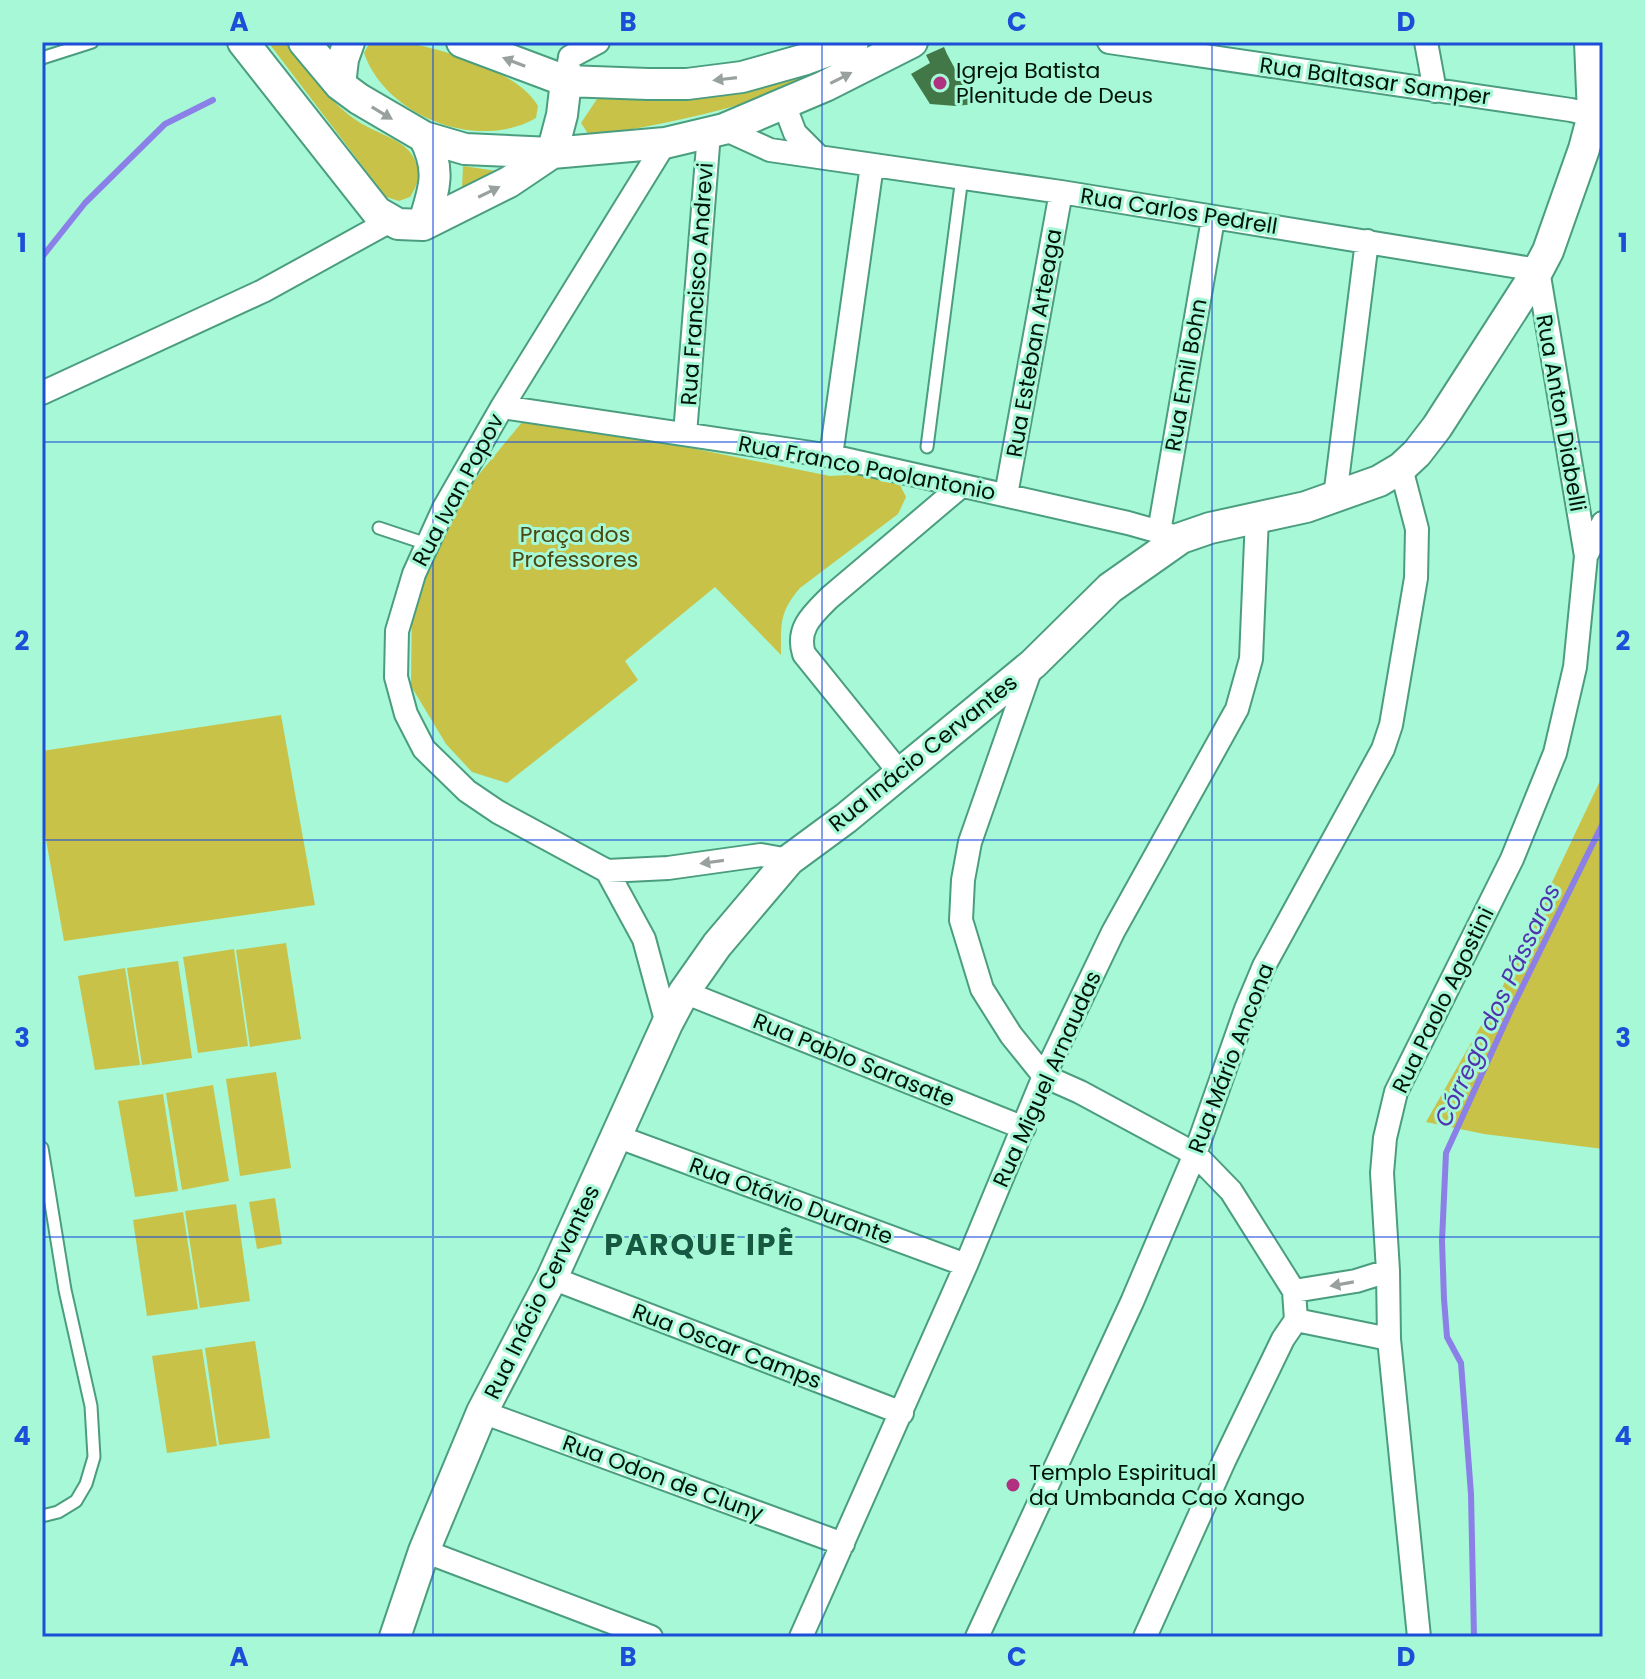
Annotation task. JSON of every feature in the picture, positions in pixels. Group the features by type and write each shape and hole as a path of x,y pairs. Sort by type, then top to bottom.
{"main road":[{"path":"243,42 377,212 390,221 423,225 509,182 552,153 562,115 566,81"},
{"path":"304,42 340,85 424,137 465,149 552,153 665,143 716,131 784,104 912,42"},
{"path":"340,85 349,42"},
{"path":"462,42 566,81 687,84 742,77 853,42"},
{"name":"Rua Inácio Cervantes","path":"395,1637 424,1551 482,1412 552,1278 667,1024 684,992 717,945 789,860 1033,664 1110,588 1170,535 1306,507 1379,481 1401,468 1417,453 1437,427 1548,251 1593,115 1590,42"},
{"path":"423,225 434,190 435,174 435,164 424,137"}],"street":[{"path":"566,81 570,57 598,42"},
{"name":"Rua Baltasar Samper","path":"1109,42 1593,115"},
{"path":"1266,42 1269,65"},
{"path":"1426,42 1435,91"},
{"path":"784,104 795,133 818,156"},
{"name":"Rua Carlos Pedrell","path":"716,131 770,150 1061,192 1538,270"},
{"name":"Rua Francisco Andrevi","path":"685,434 716,131"},
{"name":"Rua Ivan Popov","path":"607,871 498,812 467,791 424,749 406,714 396,677 397,631 414,574 444,508 502,407 665,143"},
{"path":"831,456 872,165"},
{"name":"Rua Esteban Arteaga","path":"1006,495 1061,192"},
{"name":"Rua Emil Bohn","path":"1170,535 1213,219"},
{"path":"42,393 263,291 390,221"},
{"path":"1335,497 1367,241"},
{"name":"Rua Anton Diabelli","path":"1538,270 1586,556"},
{"name":"Rua Franco Paolantonio","path":"502,407 831,456 1170,535"},
{"name":"Rua Mário Ancona","path":"977,1637 1132,1302 1195,1154 1264,966 1373,772 1391,725 1416,578 1418,549 1417,529 1401,468"},
{"path":"900,773 804,654 800,643 802,631 809,617 829,598 960,487"},
{"name":"Rua Miguel Arnaudas","path":"801,1637 902,1413 1044,1076 1113,932 1237,709 1251,659 1257,517"},
{"name":"Rua Paolo Agostini","path":"1419,1637 1389,1339 1382,1173 1385,1138 1396,1092 1512,859 1555,753 1575,667 1586,556 1603,523"},
{"path":"1033,664 970,842 961,920 982,989 1011,1035 1044,1076 1195,1154 1239,1202 1294,1291 1296,1320 1283,1339 1231,1448 1145,1637"},
{"path":"667,1024 644,939 607,871 668,868 761,855 789,860"},
{"name":"Rua Pablo Sarasate","path":"684,992 1024,1128"},
{"name":"Rua Otávio Durante","path":"616,1136 966,1265"},
{"path":"1294,1291 1356,1281 1388,1271"},
{"name":"Rua Oscar Camps","path":"552,1278 902,1413"},
{"path":"1296,1320 1389,1339"},
{"name":"Rua Odon de Cluny","path":"482,1412 843,1544"},
{"path":"424,1551 651,1637"}],"lane":[{"path":"42,58 92,42"},
{"path":"927,447 962,177"},
{"path":"379,528 427,544"},
{"path":"42,1148 65,1290 91,1406 94,1457 86,1484 76,1501 58,1512 42,1516"}],"green space":[{"path":"268,42 285,42 318,84 346,112 410,152 418,175 410,197 399,201 386,197"},
{"path":"370,42 408,43 480,64 529,94 538,106 536,118 513,128 487,131 461,129 436,122 392,95 375,75 364,53"},
{"path":"867,50 826,73 787,89 707,113 598,135 589,135 581,123 597,99"},
{"path":"463,166 497,171 462,188"},
{"name":"Praça dos Professores","path":"528,415 830,476 885,473 899,483 906,497 898,514 800,588 788,604 783,619 781,655 715,587 625,661 638,680 507,783 472,772 446,744 411,686 412,592 457,501"},
{"path":"281,715 315,905 64,941 42,817 42,751"},
{"path":"1603,766 1603,1149 1484,1134 1426,1122 1500,992 1600,781"},
{"path":"286,943 301,1039 250,1047 236,950"},
{"path":"234,949 248,1046 198,1053 183,957"},
{"path":"178,961 192,1058 142,1065 127,968"},
{"path":"125,968 140,1065 95,1070 78,976"},
{"path":"276,1072 291,1168 240,1176 226,1079"},
{"path":"213,1085 229,1181 182,1190 166,1093"},
{"path":"163,1094 178,1191 135,1197 118,1101"},
{"path":"275,1198 282,1244 257,1249 249,1202"},
{"path":"236,1204 250,1301 200,1308 185,1211"},
{"path":"183,1212 198,1309 147,1316 133,1220"},
{"path":"255,1341 270,1438 219,1445 205,1348"},
{"path":"202,1349 217,1446 167,1453 152,1356"}],"building":[{"name":"Igreja Batista Plenitude de Deus","path":"944,47 974,104 930,104 911,74 930,63 926,55"}],"waterway":[{"path":"42,257 85,203 165,124 213,100"},
{"name":"Córrego dos Pássaros","path":"1474,1637 1471,1494 1461,1363 1447,1337 1444,1299 1442,1241 1446,1153 1511,1010 1603,823"}],"place":[{"name":"Igreja Batista Plenitude de Deus","path":"940,83"},
{"name":"Templo Espiritual da Umbanda Cao Xango","path":"1013,1485"}],"district":[{"name":"PARQUE IPÊ","path":"700,1244"}]}
